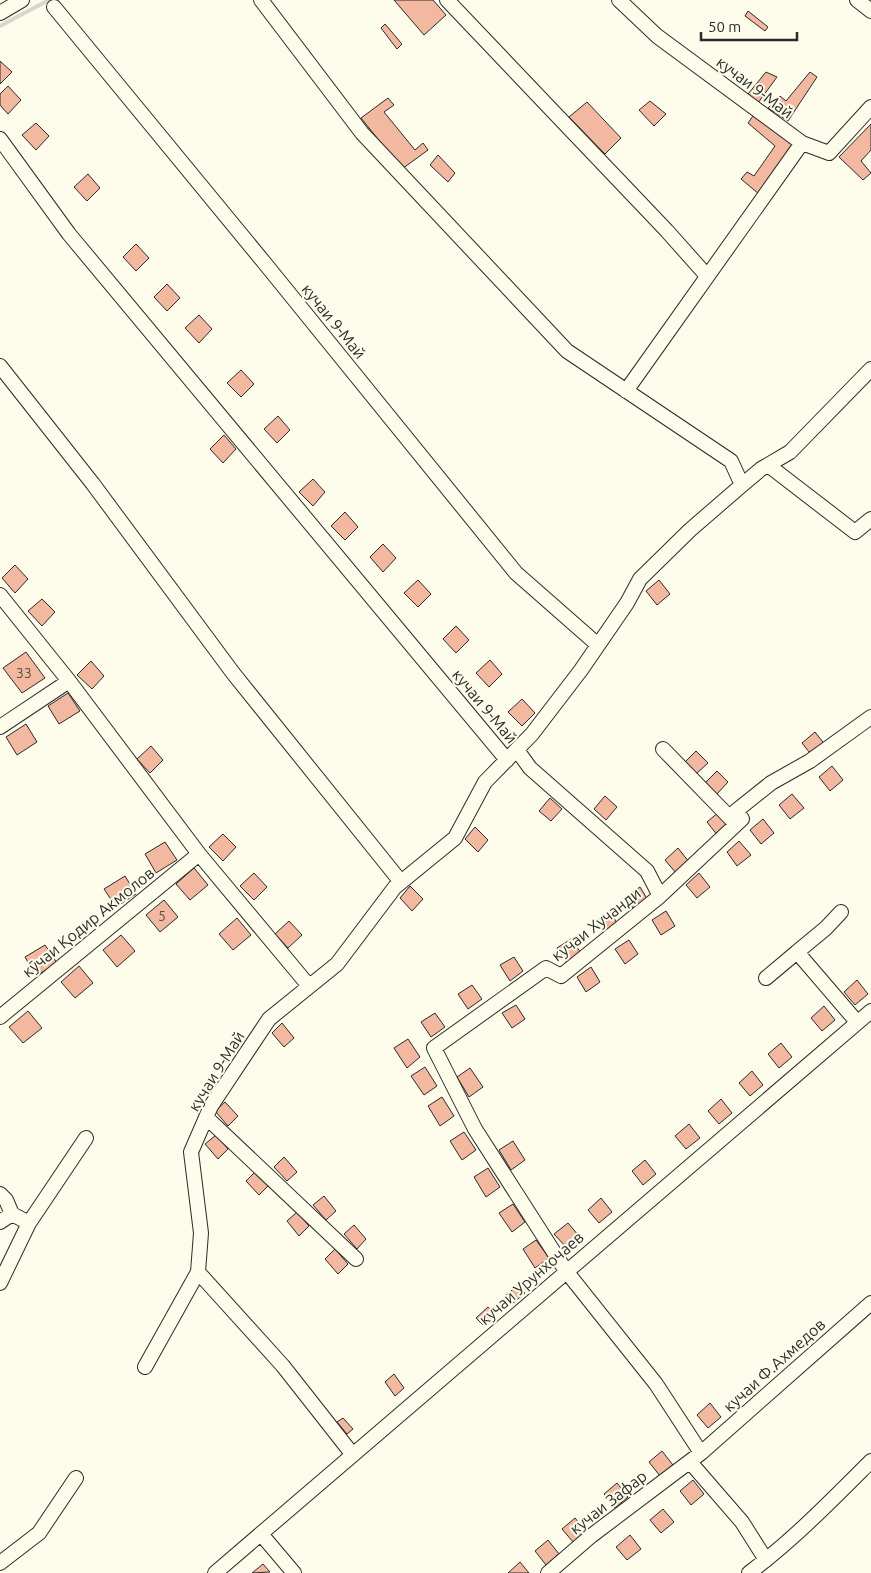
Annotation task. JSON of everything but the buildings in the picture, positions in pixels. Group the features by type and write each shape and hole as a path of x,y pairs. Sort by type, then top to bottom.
{"street":[{"path":"0,12 22,0"},
{"path":"261,0 362,133 567,352 732,461 742,485"},
{"path":"447,0 667,231 707,276"},
{"name":"кучаи 9-Май","path":"620,0 658,36 802,143 829,153 871,107"},
{"path":"857,0 871,12"},
{"name":"кучаи 9-Май","path":"54,7 267,266 516,574 598,645"},
{"name":"кучаи 9-Май","path":"0,139 69,234 512,755"},
{"path":"626,391 802,143"},
{"path":"0,366 94,484 233,672 401,882"},
{"name":"кучаи 9-Май","path":"198,1272 201,1233 191,1152 211,1106 269,1019 337,964 394,887 455,838 485,782 532,734 598,645 627,603 640,579 690,530 742,485 768,465 790,452 871,369"},
{"path":"768,465 855,532 871,519"},
{"path":"0,595 69,681 198,854 309,986"},
{"path":"0,727 69,681"},
{"path":"663,749 736,824 742,818 736,811 771,783 810,761 871,717"},
{"path":"512,755 530,768 647,871 660,896"},
{"name":"кучаи Хучанди","path":"566,1271 475,1129 434,1048 546,968 561,976 660,896 736,824"},
{"name":"кӯчаи Қодир Акмолов","path":"0,1017 198,854"},
{"path":"766,978 826,928 841,912"},
{"path":"797,952 857,1022"},
{"name":"кучаи Урунхочаев","path":"215,1573 871,1011"},
{"path":"206,1117 356,1259"},
{"path":"0,1283 29,1222 86,1138"},
{"path":"0,1194 6,1200 12,1214 29,1222"},
{"path":"0,1222 12,1214"},
{"path":"566,1271 656,1384 696,1458 742,1522 766,1560"},
{"path":"145,1367 198,1272 283,1366 353,1455"},
{"name":"кучаи Ф.Ахмедов","path":"696,1458 871,1303"},
{"name":"кучаи Зафар","path":"548,1573 591,1536 696,1458"},
{"path":"749,1573 829,1503 871,1461"},
{"path":"0,1563 39,1533 76,1478"},
{"path":"261,1534 294,1573"}],"waterway":[{"path":"0,26 49,0"}]}
